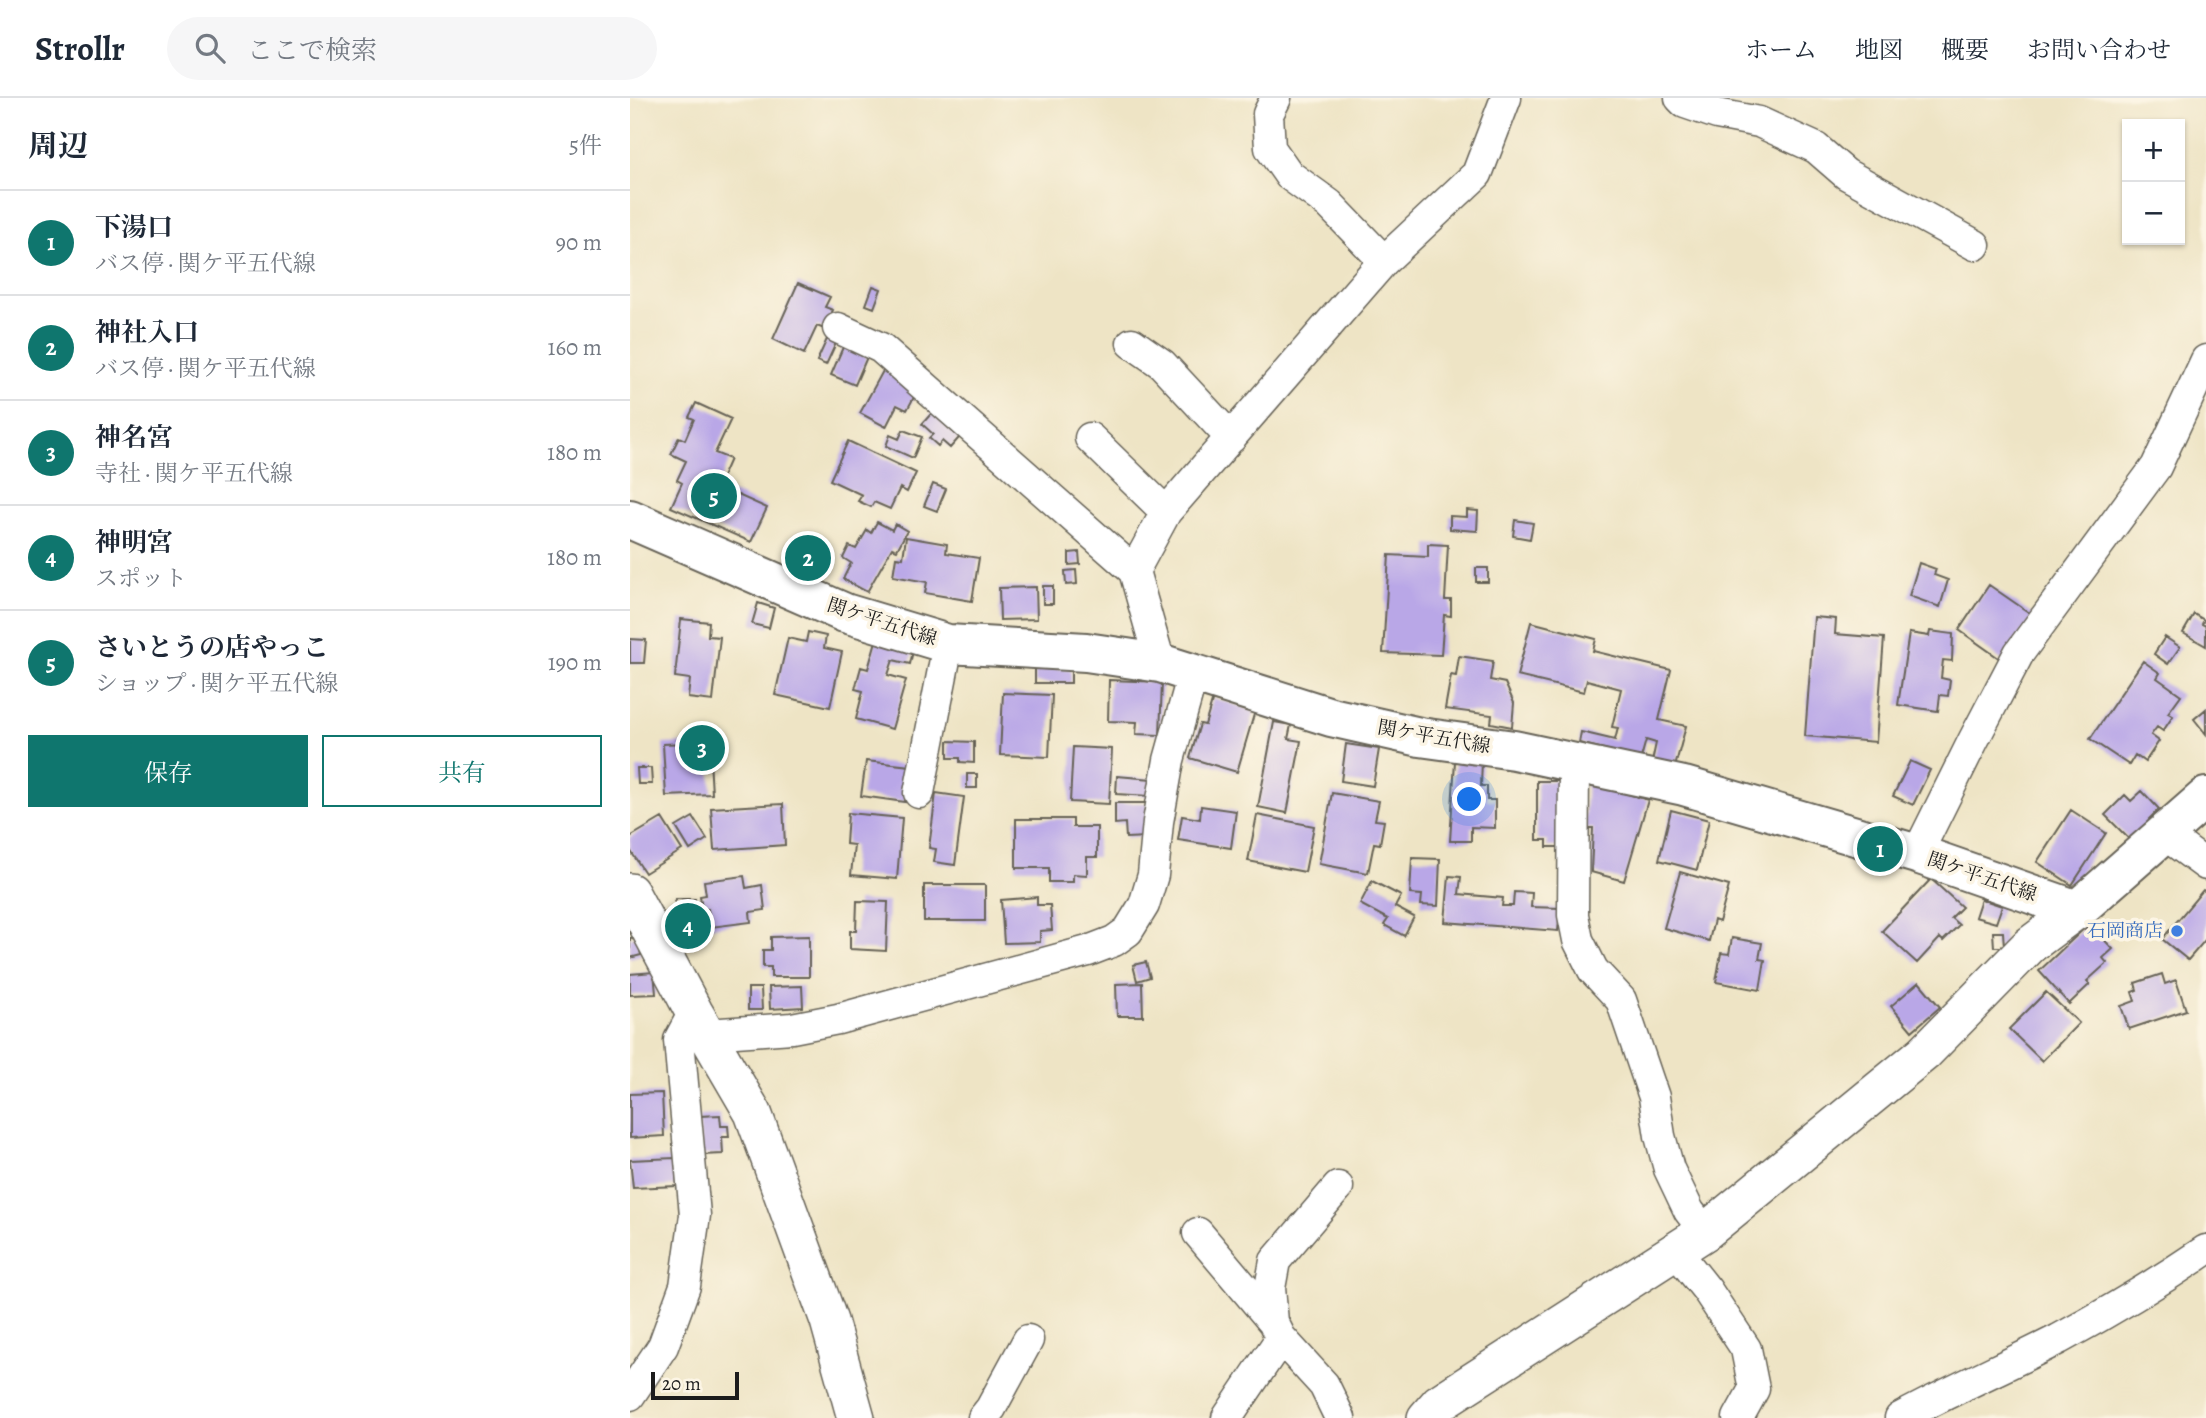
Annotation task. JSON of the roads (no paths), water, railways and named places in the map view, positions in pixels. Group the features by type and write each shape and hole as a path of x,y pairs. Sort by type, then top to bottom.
{"main road":[{"name":"関ケ平五代線","path":"630,519 845,613 948,644 1086,652 1177,668 1331,718 1420,737 1514,750 1684,786 1917,855 2077,910"},
{"path":"2077,910 2206,797"}],"street":[{"path":"1276,98 1268,114 1270,148 1289,176 1329,204 1384,261"},
{"path":"1134,571 1166,512 1384,261 1477,174 1506,98"},
{"path":"1679,98 1685,103 1717,114 1759,122 1816,148 1846,174 1975,245"},
{"path":"630,1395 663,1346 685,1286 695,1215 680,1040 700,1023 792,1028 838,1019 1088,951 1128,931 1144,905 1153,875 1158,822 1169,760 1177,668 1134,571 881,348 838,328"},
{"path":"1132,343 1162,364 1231,438"},
{"path":"1917,855 2019,653 2156,467 2206,360"},
{"path":"1090,438 1166,512"},
{"path":"919,793 948,644"},
{"path":"1574,763 1573,915 1578,940 1593,970 1621,1000 1654,1097 1660,1136 1669,1168 1689,1211 1691,1241 1707,1290 1746,1349 1754,1389 1738,1418"},
{"path":"2164,834 2206,865"},
{"path":"630,892 700,1023 753,1113 829,1321 856,1418"},
{"path":"1426,1418 1439,1403 1691,1241 1924,1053 2030,945 2077,910"},
{"path":"1227,1418 1277,1330 1270,1288 1275,1261 1338,1187"},
{"path":"1198,1233 1324,1385 1340,1418"},
{"path":"1900,1418 2058,1339 2157,1283 2206,1250"},
{"path":"983,1418 1028,1340"}],"place":[{"name":"さいとうの店やっこ","path":"714,496"},
{"name":"神社入口","path":"808,558"},
{"name":"神名宮","path":"702,748"},
{"name":"下湯口","path":"1880,849"},
{"name":"神明宮","path":"688,926"},
{"name":"石岡商店","path":"2177,931"}]}
